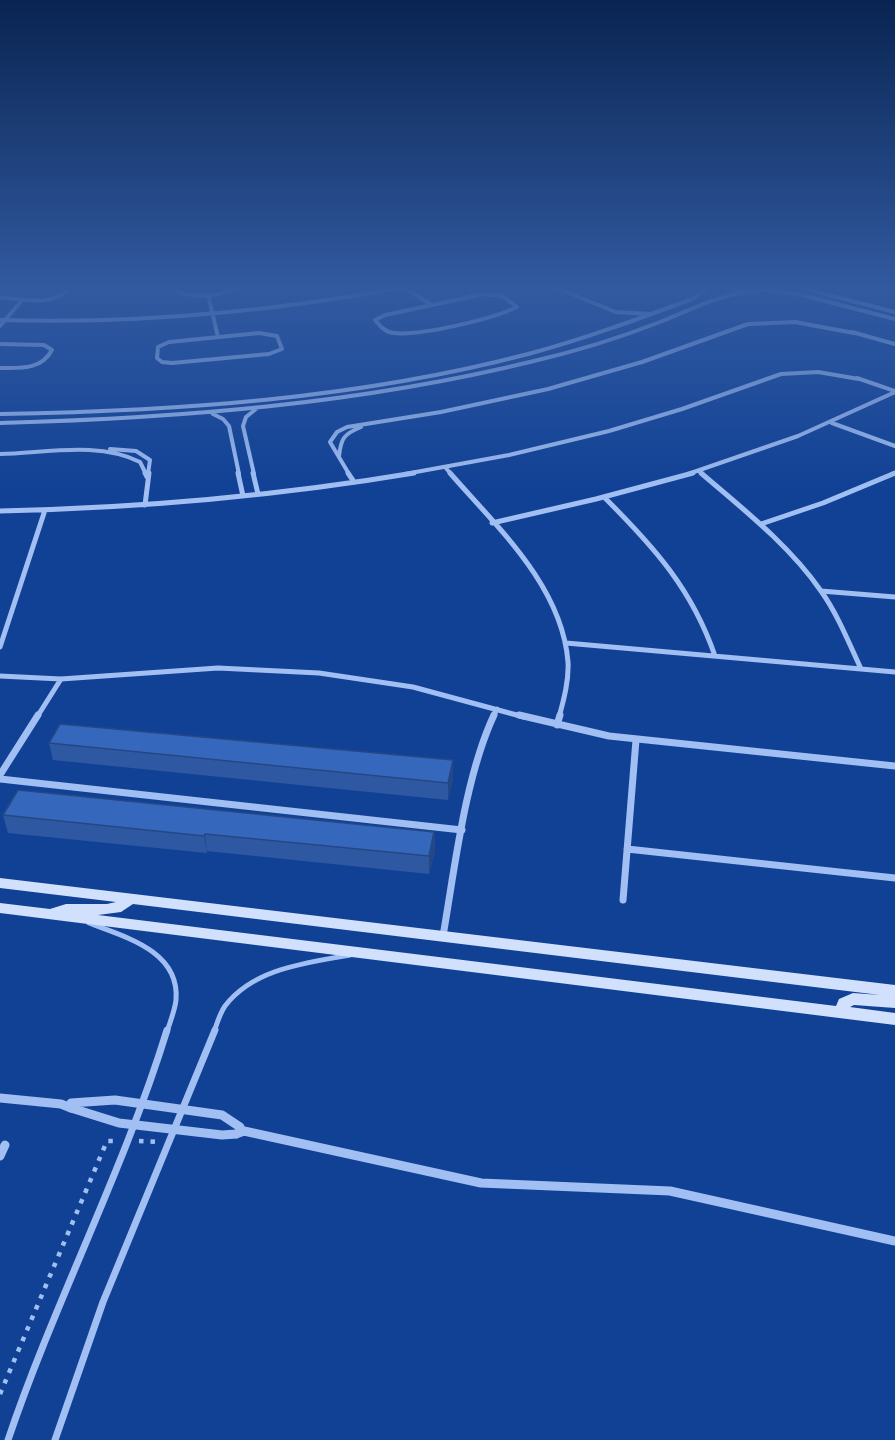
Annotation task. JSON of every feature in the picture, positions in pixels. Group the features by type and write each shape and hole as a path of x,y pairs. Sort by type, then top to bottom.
{"street":[{"path":"0,368 36,366 45,362 50,354"},
{"path":"157,354 157,358 162,362 172,363 267,354"},
{"path":"0,414 158,409 330,391 522,354"},
{"path":"0,423 122,420 256,409 403,388 536,361 559,354"},
{"path":"339,456 338,445 343,436 356,428 548,389 663,354"},
{"path":"0,511 145,504 243,496 354,482 445,467 512,454 626,426 706,401 759,381 801,371 826,372 859,379 895,391"},
{"path":"492,523 605,498 699,471 832,423 895,391"},
{"path":"256,409 243,423 258,494"},
{"path":"209,413 223,419 228,424 243,496"},
{"path":"354,482 330,441 337,432 354,425 382,422"},
{"path":"832,423 895,446"},
{"path":"0,454 118,449 141,453 150,460 150,473 147,477"},
{"path":"234,451 248,449"},
{"path":"88,451 120,453 132,457 143,465 147,477 145,504"},
{"path":"445,467 534,574 548,595 566,643 568,681 557,725"},
{"path":"699,471 783,545 821,591 843,628 861,669"},
{"path":"761,524 823,503 895,473"},
{"path":"605,498 652,545 679,578 700,615 715,656"},
{"path":"0,647 45,510"},
{"path":"821,591 895,597"},
{"path":"566,643 895,672"},
{"path":"0,676 61,679 185,669 285,670 367,678 413,687 557,725 636,741 895,766"},
{"path":"61,679 0,777 462,830"},
{"path":"443,936 462,830 483,739 497,709"},
{"path":"623,900 636,741"},
{"path":"627,849 895,878"},
{"path":"0,883 895,991"},
{"path":"49,913 72,908 114,910 123,907 130,898"},
{"path":"0,908 895,1019"},
{"path":"841,1013 844,1003 853,999 895,1002"},
{"path":"0,1098 71,1106 119,1123 222,1135 240,1131 307,1143 391,1165 481,1183 670,1191 895,1241"},
{"path":"71,1106 115,1100 222,1115 240,1131"},
{"path":"0,1156 5,1145"}],"lane":[{"path":"8,1440 32,1370 127,1141 176,1001 175,979 165,961 150,949 73,916"},
{"path":"56,1440 103,1302 170,1142 217,1019 232,996 256,978 270,972 363,953"}],"path":[{"path":"0,1394 107,1141 170,1142"}],"building":[{"path":"60,724 453,760 448,783 49,743"},
{"path":"18,790 434,832 429,856 3,815"}]}
